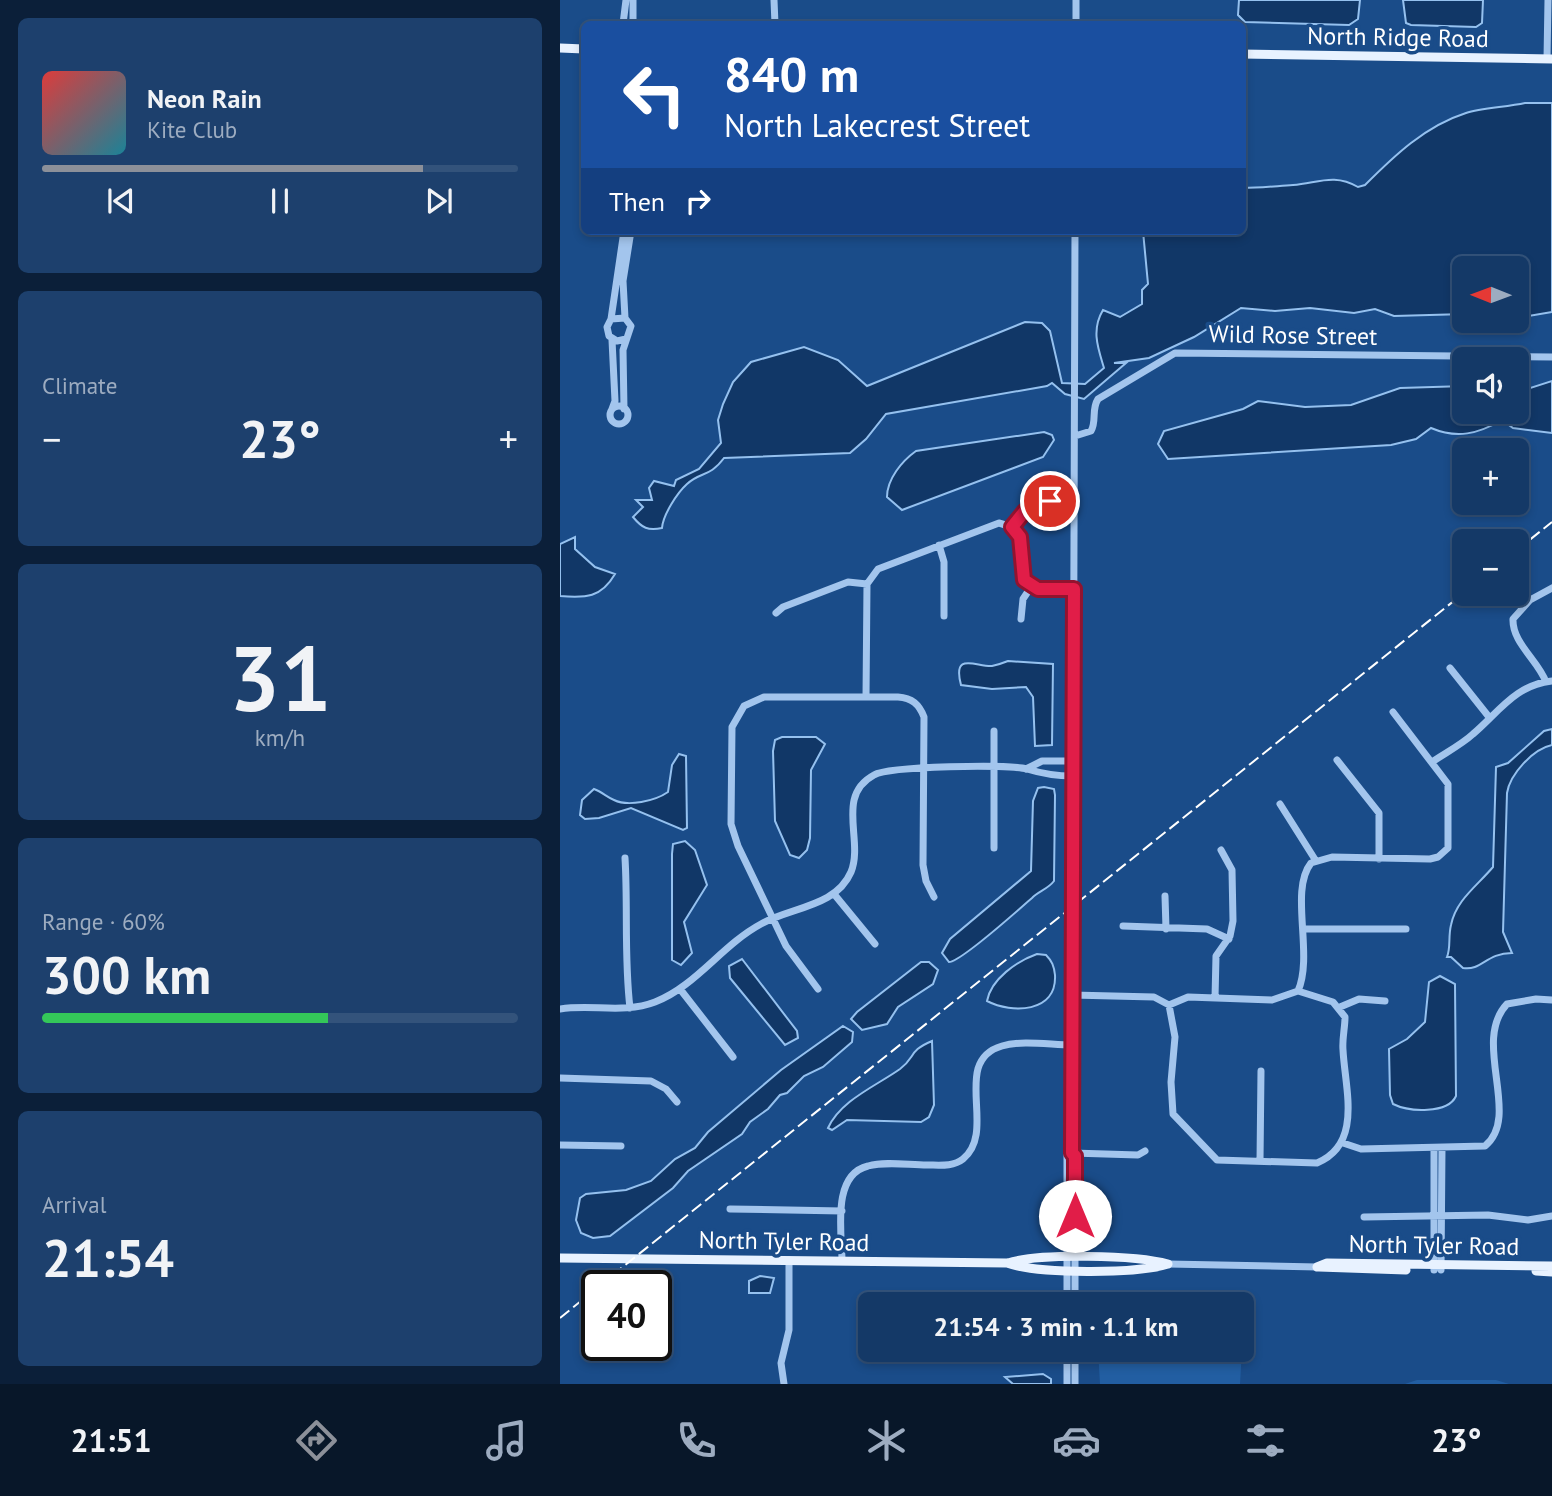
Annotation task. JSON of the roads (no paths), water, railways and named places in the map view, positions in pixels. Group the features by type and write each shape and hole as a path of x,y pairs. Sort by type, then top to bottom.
{"main road":[{"path":"560,48 581,51"},
{"path":"560,54 581,51"},
{"name":"North Ridge Road","path":"1246,54 1550,59"},
{"name":"North Tyler Road","path":"560,1258 1007,1263 1021,1268 1071,1264 1152,1269 1168,1264"},
{"name":"North Tyler Road","path":"1317,1267 1327,1263 1552,1272"},
{"name":"North Tyler Road","path":"1437,1267 1552,1266"}],"street":[{"path":"623,21 626,0"},
{"path":"633,0 633,21"},
{"path":"774,0 775,21"},
{"path":"1076,0 1076,21"},
{"path":"1548,0 1550,59"},
{"path":"623,235 611,319 607,327 615,351 611,419 619,424 627,418 624,409 623,350 631,326 625,318 623,281 630,235"},
{"path":"1068,1292 1075,1156 1072,1153 1075,235"},
{"path":"611,319 625,318"},
{"path":"612,340 626,339"},
{"name":"Wild Rose Street","path":"1074,436 1091,432 1095,425 1093,407 1098,399 1175,353 1552,357"},
{"path":"612,410 618,407 624,409"},
{"path":"1012,527 1025,511 1050,501"},
{"path":"866,697 867,584 878,569 991,524 1012,527 1020,537 1021,574 1031,587 1074,589"},
{"path":"939,545 944,562 944,616"},
{"path":"776,613 783,607 848,582 867,584"},
{"path":"1021,619 1023,598 1031,587"},
{"path":"1432,762 1472,735 1521,691 1549,681 1514,634 1513,619 1530,600 1552,588"},
{"path":"1450,668 1489,717"},
{"path":"818,989 790,953 731,824 731,737 736,717 744,706 764,697 866,697 913,701 924,717 924,872 934,897"},
{"path":"1298,991 1305,959 1303,880 1307,869 1316,861 1332,858 1430,859 1444,853 1450,838 1448,784 1393,712"},
{"path":"994,731 994,848"},
{"path":"1337,760 1379,813 1379,859"},
{"path":"1026,769 1042,761 1074,761"},
{"path":"560,1009 630,1008 656,1002 681,989 731,944 772,918 834,894 851,872 854,859 851,815 856,793 865,781 884,771 1026,769 1039,775 1073,776"},
{"path":"1280,804 1316,861"},
{"path":"1215,998 1216,956 1229,939 1233,921 1234,879 1221,850"},
{"path":"625,858 628,914 626,967 630,1008"},
{"path":"834,894 875,944"},
{"path":"1166,895 1166,929"},
{"path":"1123,926 1208,929 1229,939"},
{"path":"1304,929 1406,929"},
{"path":"681,989 733,1057"},
{"path":"1298,991 1340,1007 1345,1017 1343,1048 1348,1097 1343,1143 1331,1157 1317,1163 1217,1160 1175,1120 1171,1108 1175,1037 1169,1005 1188,997 1272,1000 1298,991"},
{"path":"1072,995 1154,997 1169,1005"},
{"path":"1340,1007 1359,999 1385,1001"},
{"path":"1343,1143 1361,1149 1485,1146 1496,1129 1498,1102 1493,1041 1500,1012 1507,1004 1552,1000"},
{"path":"842,1261 845,1184 857,1170 874,1165 956,1163 969,1153 977,1131 976,1078 979,1064 992,1051 1003,1046 1072,1045"},
{"path":"1260,1161 1261,1071"},
{"path":"560,1078 651,1080 666,1089 677,1102"},
{"path":"560,1145 621,1146"},
{"path":"1434,1148 1438,1218"},
{"path":"1437,1267 1443,1148"},
{"path":"1072,1153 1138,1155 1144,1151"},
{"path":"730,1209 842,1211"},
{"path":"1364,1217 1438,1218 1488,1215 1541,1219 1552,1216"},
{"path":"784,1384 782,1363 789,1330 789,1260"},
{"path":"1071,1264 1074,1292"},
{"name":"North Tyler Road","path":"1168,1264 1317,1267"},
{"path":"1067,1362 1067,1384"},
{"path":"1075,1362 1075,1384"}],"railway":[{"path":"1529,540 1552,522"},
{"path":"619,1270 1452,602"},
{"path":"560,1318 581,1301"}]}
